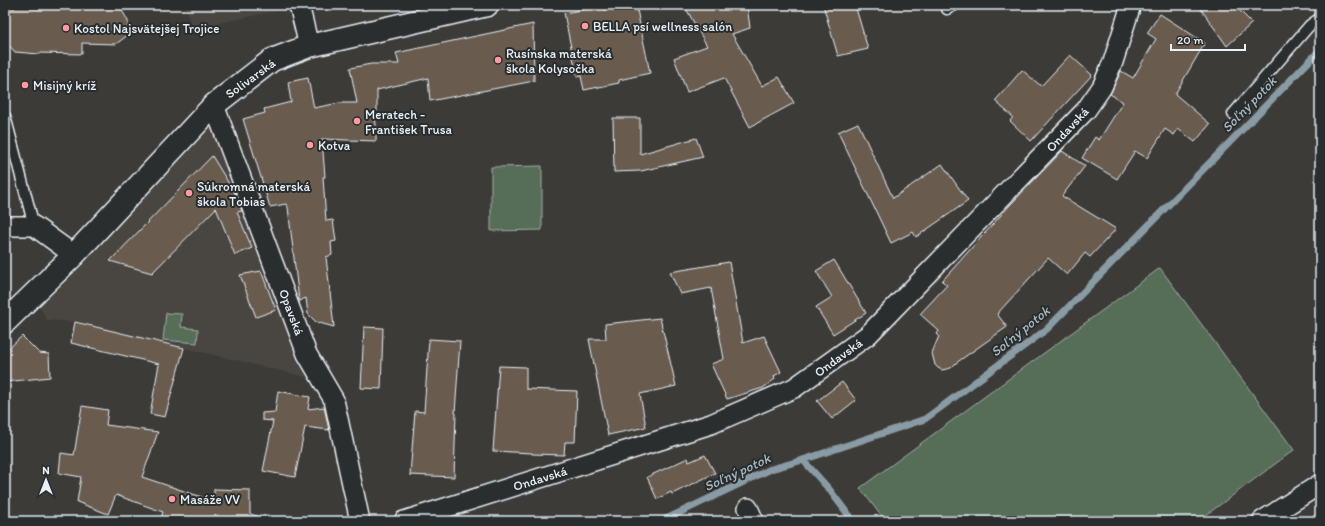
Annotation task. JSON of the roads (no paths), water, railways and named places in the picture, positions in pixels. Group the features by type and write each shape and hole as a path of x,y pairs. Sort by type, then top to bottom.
{"street":[{"path":"299,5 309,46"},
{"name":"Solivarská","path":"5,322 74,255 214,104 272,60 309,46 487,5"},
{"name":"Ondavská","path":"404,521 711,424 794,388 868,335 1086,110 1102,87 1114,62 1131,5"},
{"name":"Opavská","path":"214,104 307,354 334,400 360,521"},
{"path":"5,226 34,226 74,255"},
{"path":"1262,521 1320,484"}],"lane":[{"path":"1233,114 1310,25 1320,18"},
{"path":"5,116 34,226"}],"waterway":[{"name":"Soľný potok","path":"662,521 771,469 803,460 925,419 1047,329 1320,50"},
{"path":"803,460 829,489 853,521"}],"place":[{"name":"BELLA psí wellness salón","path":"585,26"},
{"name":"Kostol Najsvätejšej Trojice","path":"66,28"},
{"name":"Rusínska materská škola Kolysočka","path":"498,60"},
{"name":"Misijný kríž","path":"25,85"},
{"name":"Meratech - František Trusa","path":"357,121"},
{"name":"Kotva","path":"310,145"},
{"name":"Súkromná materská škola Tobias","path":"189,193"},
{"name":"Masáže VV","path":"172,499"}]}
